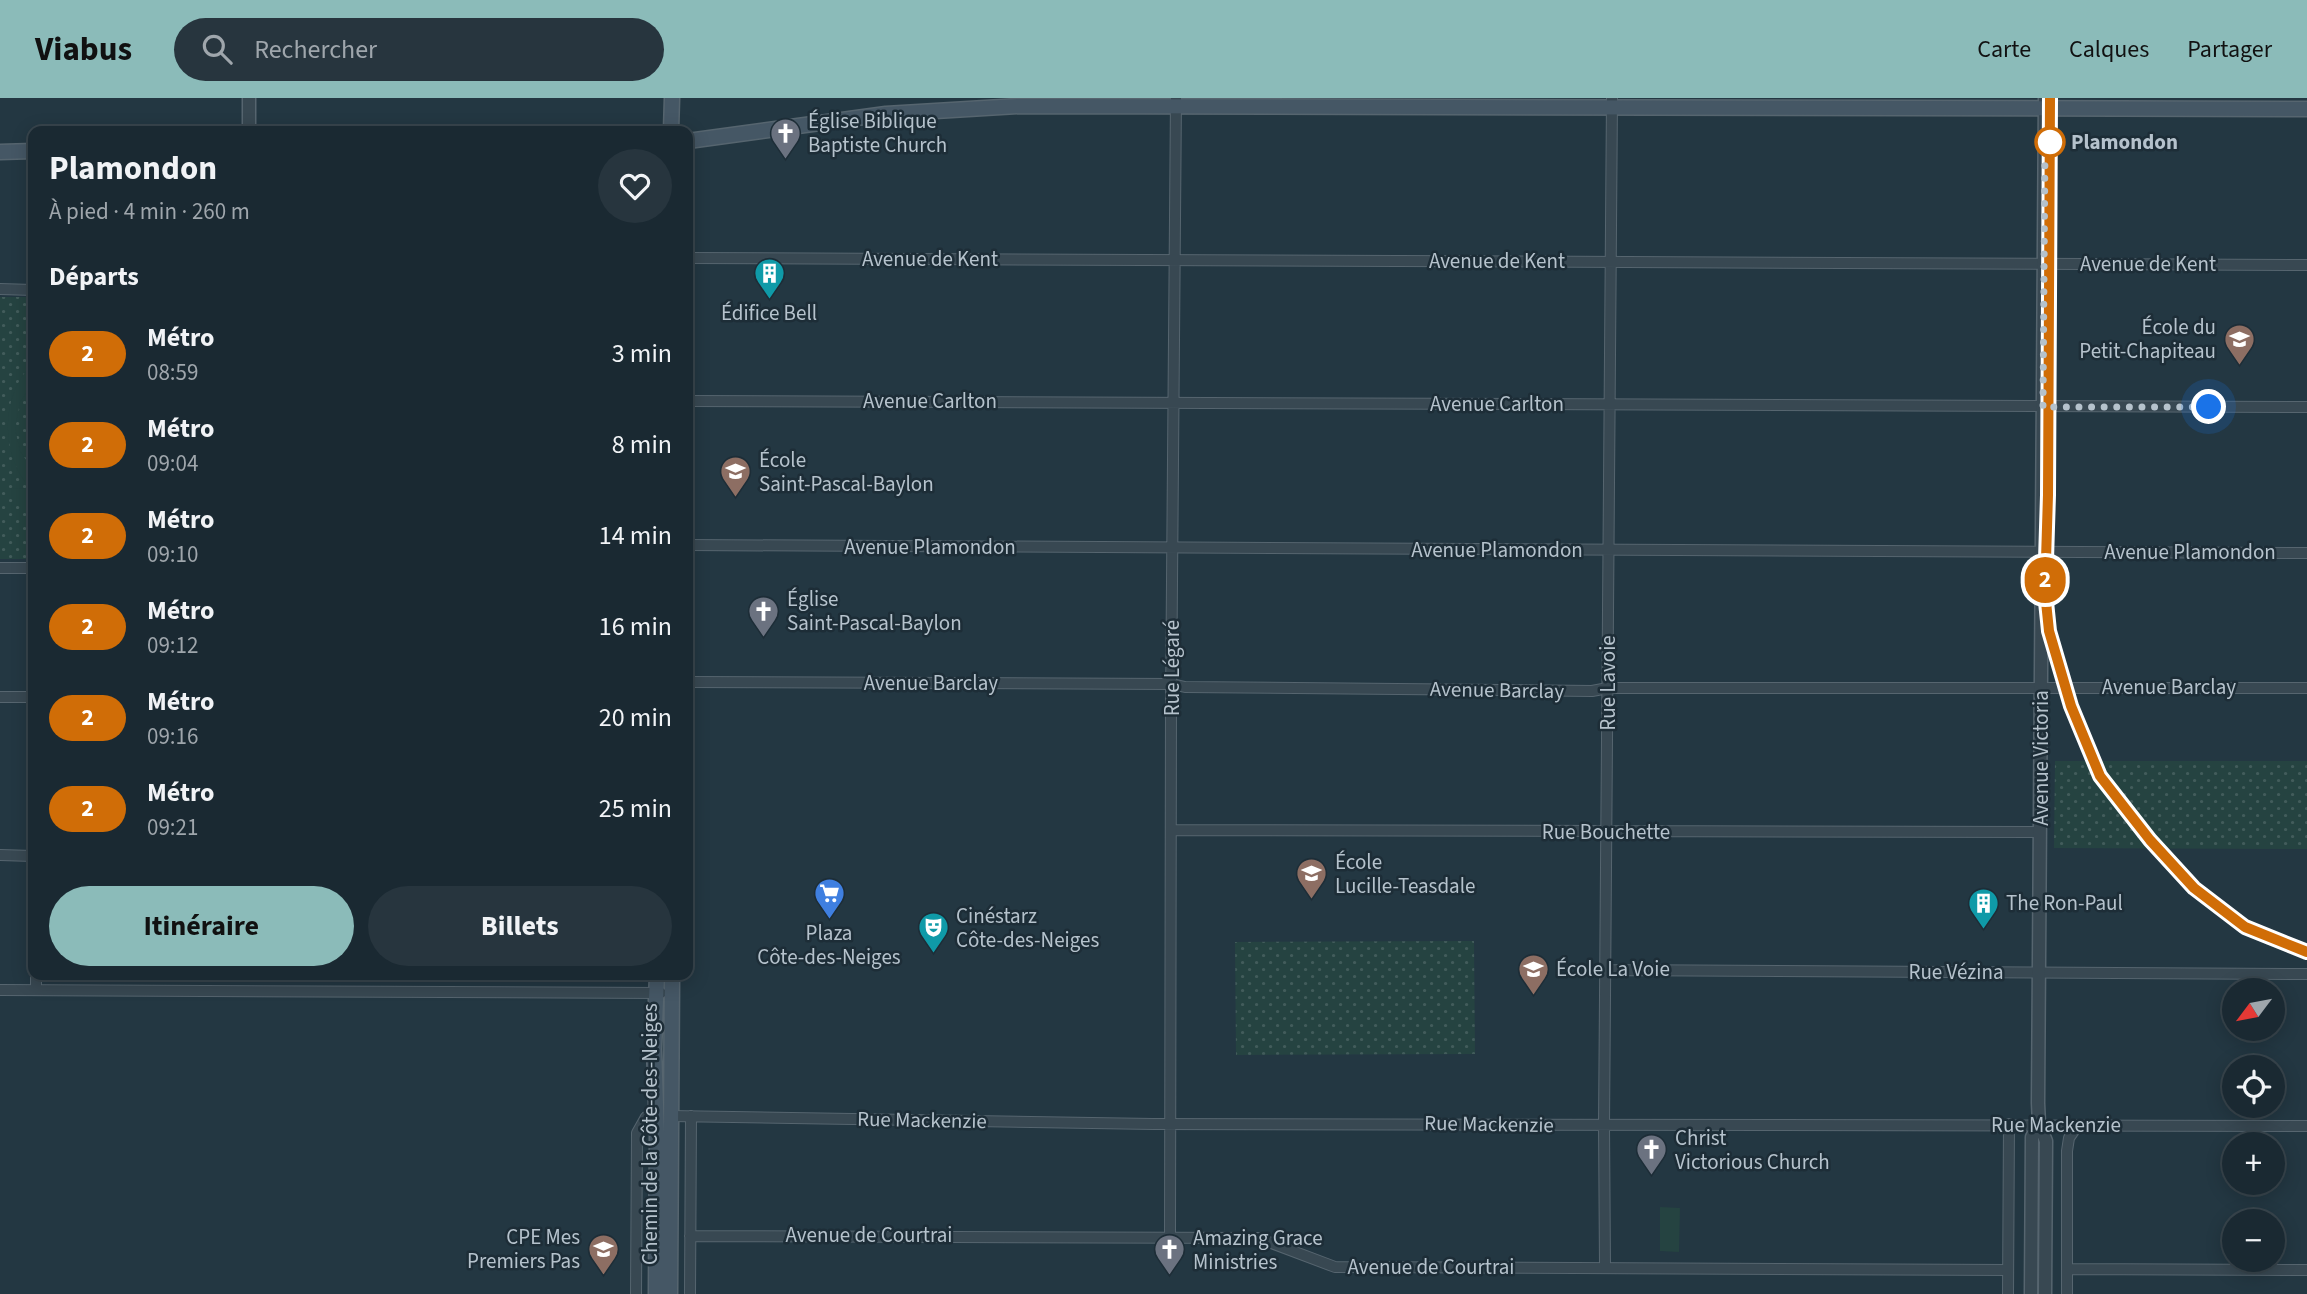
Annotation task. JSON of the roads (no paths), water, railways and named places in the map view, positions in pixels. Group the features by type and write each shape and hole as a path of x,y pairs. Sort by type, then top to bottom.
{"main road":[{"path":"671,126 672,98"},
{"path":"693,140 875,115 946,109 1176,102 2045,103 2307,109"},
{"path":"0,152 28,151"},
{"name":"Chemin de la Côte-des-Neiges","path":"657,980 654,1062 664,1116 670,1294"},
{"name":"Chemin de la Côte-des-Neiges","path":"656,1294 672,980"}],"street":[{"path":"249,126 250,98"},
{"name":"Rue Légaré","path":"1170,1237 1176,102"},
{"name":"Rue Lavoie","path":"1605,1267 1612,103"},
{"name":"Avenue Victoria","path":"2045,103 2039,973 2039,1124 2046,1141 2045,1294"},
{"name":"Avenue de Kent","path":"693,258 2307,265"},
{"path":"0,289 28,290"},
{"name":"Avenue Carlton","path":"693,401 2307,407"},
{"name":"Avenue Plamondon","path":"693,545 2307,553"},
{"path":"0,568 28,568"},
{"name":"Avenue Barclay","path":"693,682 1171,684 1185,687 1592,691 1608,688 2307,688"},
{"path":"0,697 28,697"},
{"name":"Rue Bouchette","path":"1171,830 2040,832"},
{"path":"0,855 28,856"},
{"name":"Rue Vézina","path":"1605,970 2307,974"},
{"path":"36,980 36,990"},
{"path":"0,990 672,993"},
{"name":"Rue Mackenzie","path":"664,1116 1604,1125 2307,1126"},
{"name":"Chemin de la Côte-des-Neiges","path":"636,1294 637,1133 646,1118 664,1116"},
{"name":"Chemin de la Côte-des-Neiges","path":"690,1294 691,1116"},
{"path":"2008,1294 2009,1124"},
{"name":"Avenue Victoria","path":"2031,1294 2032,1137 2039,1124"},
{"path":"2067,1294 2067,1151 2069,1138 2078,1125"},
{"name":"Avenue de Courtrai","path":"691,1236 1258,1238 1335,1267 2008,1270"},
{"path":"2067,1269 2307,1270"}],"metro line":[{"name":"2","path":"2050,98 2045,592 2049,631 2071,706 2100,776 2150,840 2194,888 2245,927 2307,952"}],"place":[{"name":"Plamondon","path":"2050,142"},
{"name":"Église Biblique Baptiste Church","path":"785,160"},
{"name":"Édifice Bell","path":"769,300"},
{"name":"École du Petit-Chapiteau","path":"2239,366"},
{"name":"École Saint-Pascal-Baylon","path":"736,499"},
{"name":"Église Saint-Pascal-Baylon","path":"764,638"},
{"name":"École Lucille-Teasdale","path":"1312,901"},
{"name":"Plaza Côte-des-Neiges","path":"829,920"},
{"name":"The Ron-Paul","path":"1983,930"},
{"name":"Cinéstarz Côte-des-Neiges","path":"933,955"},
{"name":"École La Voie","path":"1533,996"},
{"name":"Christ Victorious Church","path":"1652,1177"},
{"name":"CPE Mes Premiers Pas","path":"603,1276"},
{"name":"Amazing Grace Ministries","path":"1170,1277"}]}
